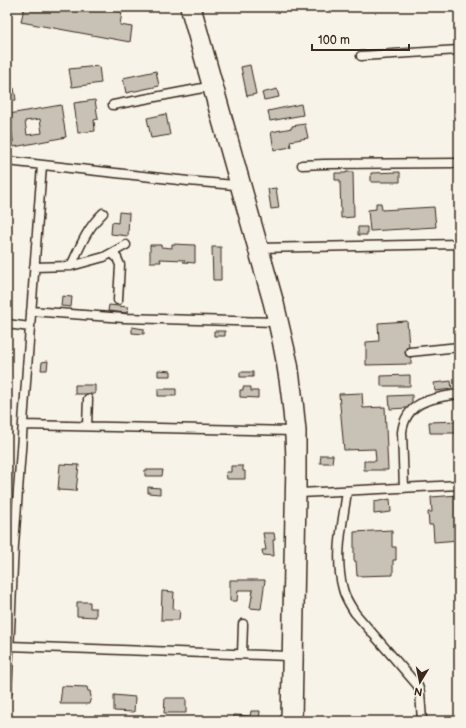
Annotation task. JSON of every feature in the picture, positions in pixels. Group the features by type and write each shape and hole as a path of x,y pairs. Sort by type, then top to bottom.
{"main road":[{"path":"186,7 235,185 286,332 292,363 300,431 296,721"},
{"path":"195,7 258,248 285,373 292,431 287,721"}],"street":[{"path":"362,56 459,50"},
{"path":"112,105 208,87"},
{"path":"7,161 235,185"},
{"path":"302,165 459,163"},
{"path":"7,693 11,544 23,425 42,165"},
{"path":"70,266 84,237 103,213"},
{"path":"258,248 459,244"},
{"path":"34,266 70,266 104,257 126,245"},
{"path":"112,253 117,258 120,265 118,300"},
{"path":"31,311 124,318 275,322"},
{"path":"7,324 30,327"},
{"path":"410,352 459,347"},
{"path":"404,488 402,432 403,423 407,415 421,402 429,399 459,394"},
{"path":"87,426 88,399"},
{"path":"23,425 292,431"},
{"path":"300,493 459,485"},
{"path":"347,491 340,559 340,574 343,589 347,600 355,613 418,686 420,692 422,721"},
{"path":"242,654 243,624"},
{"path":"9,646 288,656"}],"building":[{"path":"24,7 92,7 122,12 120,25 132,27 130,42 21,22"},
{"path":"250,65 256,94 247,96 241,67"},
{"path":"99,66 101,83 72,87 69,69"},
{"path":"156,71 159,86 126,93 123,78"},
{"path":"14,88 16,100 7,101 7,89"},
{"path":"277,89 279,97 264,100 262,93"},
{"path":"95,100 98,119 94,120 95,131 78,133 74,103"},
{"path":"301,104 303,115 270,121 268,111"},
{"path":"61,105 66,137 14,147 9,114","holes":["40,119 42,133 27,135 25,121"]},
{"path":"166,114 170,135 151,138 147,118"},
{"path":"305,124 308,138 290,141 291,147 274,150 271,132"},
{"path":"353,172 354,217 341,218 340,180 335,180 335,173"},
{"path":"400,172 400,182 371,182 371,173"},
{"path":"276,188 279,208 271,209 268,189"},
{"path":"376,203 381,203 382,210 434,207 436,227 370,231 368,210 376,209"},
{"path":"119,212 129,213 128,236 111,234 112,222 118,223"},
{"path":"358,227 367,227 367,235 358,235"},
{"path":"172,244 195,245 195,263 183,262 185,260 160,259 161,262 150,262 150,245 161,245 161,247 172,248"},
{"path":"212,247 221,247 221,280 213,280"},
{"path":"62,296 72,297 71,307 61,306"},
{"path":"109,305 128,307 127,313 108,311"},
{"path":"407,321 409,347 406,348 405,352 406,356 411,357 411,364 366,365 366,342 379,341 378,323"},
{"path":"132,327 144,329 144,334 132,333"},
{"path":"214,331 225,331 225,336 214,336"},
{"path":"48,361 47,370 41,370 42,362"},
{"path":"158,370 171,371 171,376 158,376"},
{"path":"240,372 253,372 253,377 240,377"},
{"path":"410,375 410,386 381,386 381,376"},
{"path":"451,381 452,389 435,391 434,383"},
{"path":"75,385 95,385 95,394 75,394"},
{"path":"243,387 251,387 251,391 258,391 258,398 240,397 240,390 243,390"},
{"path":"158,389 176,389 176,396 158,396"},
{"path":"362,393 363,408 385,407 388,470 364,470 364,461 376,461 375,449 344,450 339,394"},
{"path":"412,395 412,403 407,408 390,409 389,396"},
{"path":"459,421 459,433 430,433 429,422"},
{"path":"321,455 333,455 332,463 320,463"},
{"path":"60,464 79,465 76,491 58,490"},
{"path":"231,466 243,466 243,471 245,471 245,479 227,479 226,472 231,472"},
{"path":"145,470 163,470 162,476 145,476"},
{"path":"148,487 160,488 160,494 148,493"},
{"path":"459,495 459,540 434,542 433,525 429,525 428,512 432,512 431,497"},
{"path":"390,499 391,512 374,514 374,502"},
{"path":"392,530 392,547 396,547 396,560 393,560 393,575 357,576 356,561 354,561 354,532"},
{"path":"263,533 274,533 274,556 263,555 262,550 266,550"},
{"path":"230,580 265,580 261,609 250,608 253,590 238,590 237,601 230,601"},
{"path":"162,591 174,592 173,609 180,610 179,620 161,620"},
{"path":"77,602 90,602 90,608 96,608 96,617 77,616"},
{"path":"62,686 87,687 88,691 90,691 91,697 89,704 60,704"},
{"path":"114,695 135,697 134,712 114,711"},
{"path":"165,698 186,698 186,713 164,713"},
{"path":"251,711 260,711 259,721 234,721 234,715 250,716"}]}
